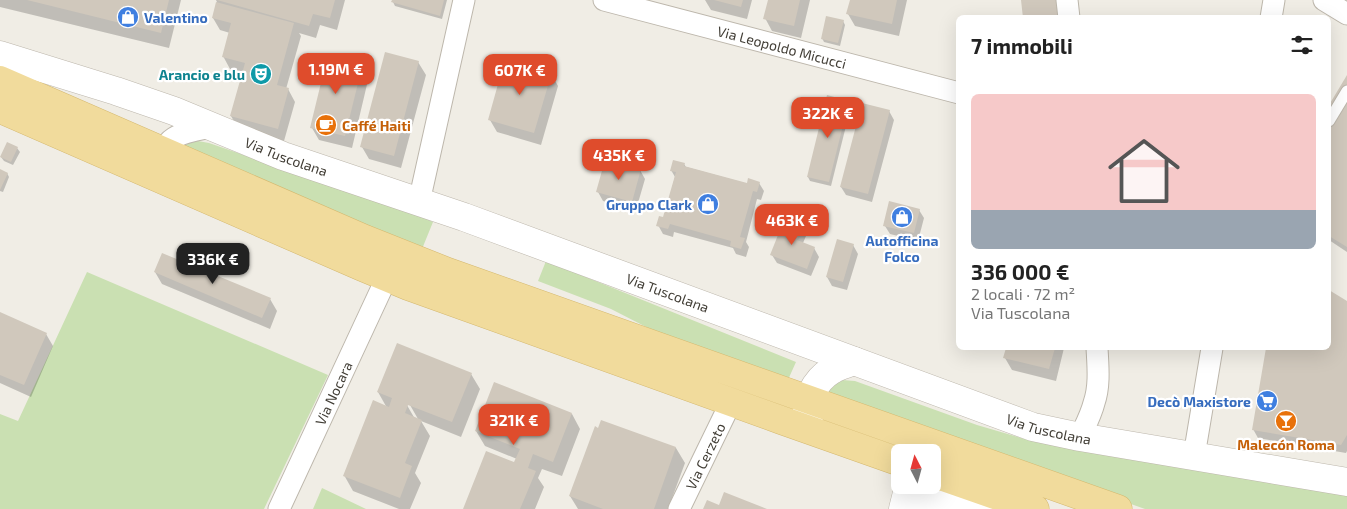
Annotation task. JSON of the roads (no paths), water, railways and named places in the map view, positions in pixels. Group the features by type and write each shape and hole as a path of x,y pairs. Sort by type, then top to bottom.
{"main road":[{"path":"0,80 372,242 448,272 1118,509"},
{"path":"0,109 387,277 891,459"},
{"path":"941,476 1036,509"}],"street":[{"path":"419,202 464,0"},
{"name":"Via Leopoldo Micucci","path":"604,0 956,92"},
{"path":"1067,0 1069,15"},
{"path":"1272,15 1274,0"},
{"path":"1324,0 1347,14"},
{"name":"Via Tuscolana","path":"0,55 174,111 283,156 530,241 1033,427 1080,437 1347,482"},
{"path":"169,182 163,164 164,152 168,144 178,135 212,127"},
{"name":"Via Nocara","path":"279,509 387,277"},
{"path":"1080,437 1092,411 1097,392 1097,350"},
{"path":"1194,456 1212,350"},
{"path":"815,432 807,416 808,399 821,380 831,370 854,361"},
{"name":"Via Cerzeto","path":"679,509 731,402"},
{"path":"903,509 907,494"},
{"path":"913,509 931,504 977,508"}],"lane":[{"path":"1331,118 1347,92"}],"place":[{"name":"Valentino","path":"128,17"},
{"name":"Arancio e blu","path":"261,74"},
{"name":"Caffé Haiti","path":"326,125"},
{"name":"Gruppo Clark","path":"708,204"},
{"name":"Autofficina Folco","path":"902,217"},
{"name":"Decò Maxistore","path":"1267,401"},
{"name":"Malecón Roma","path":"1286,421"}]}
